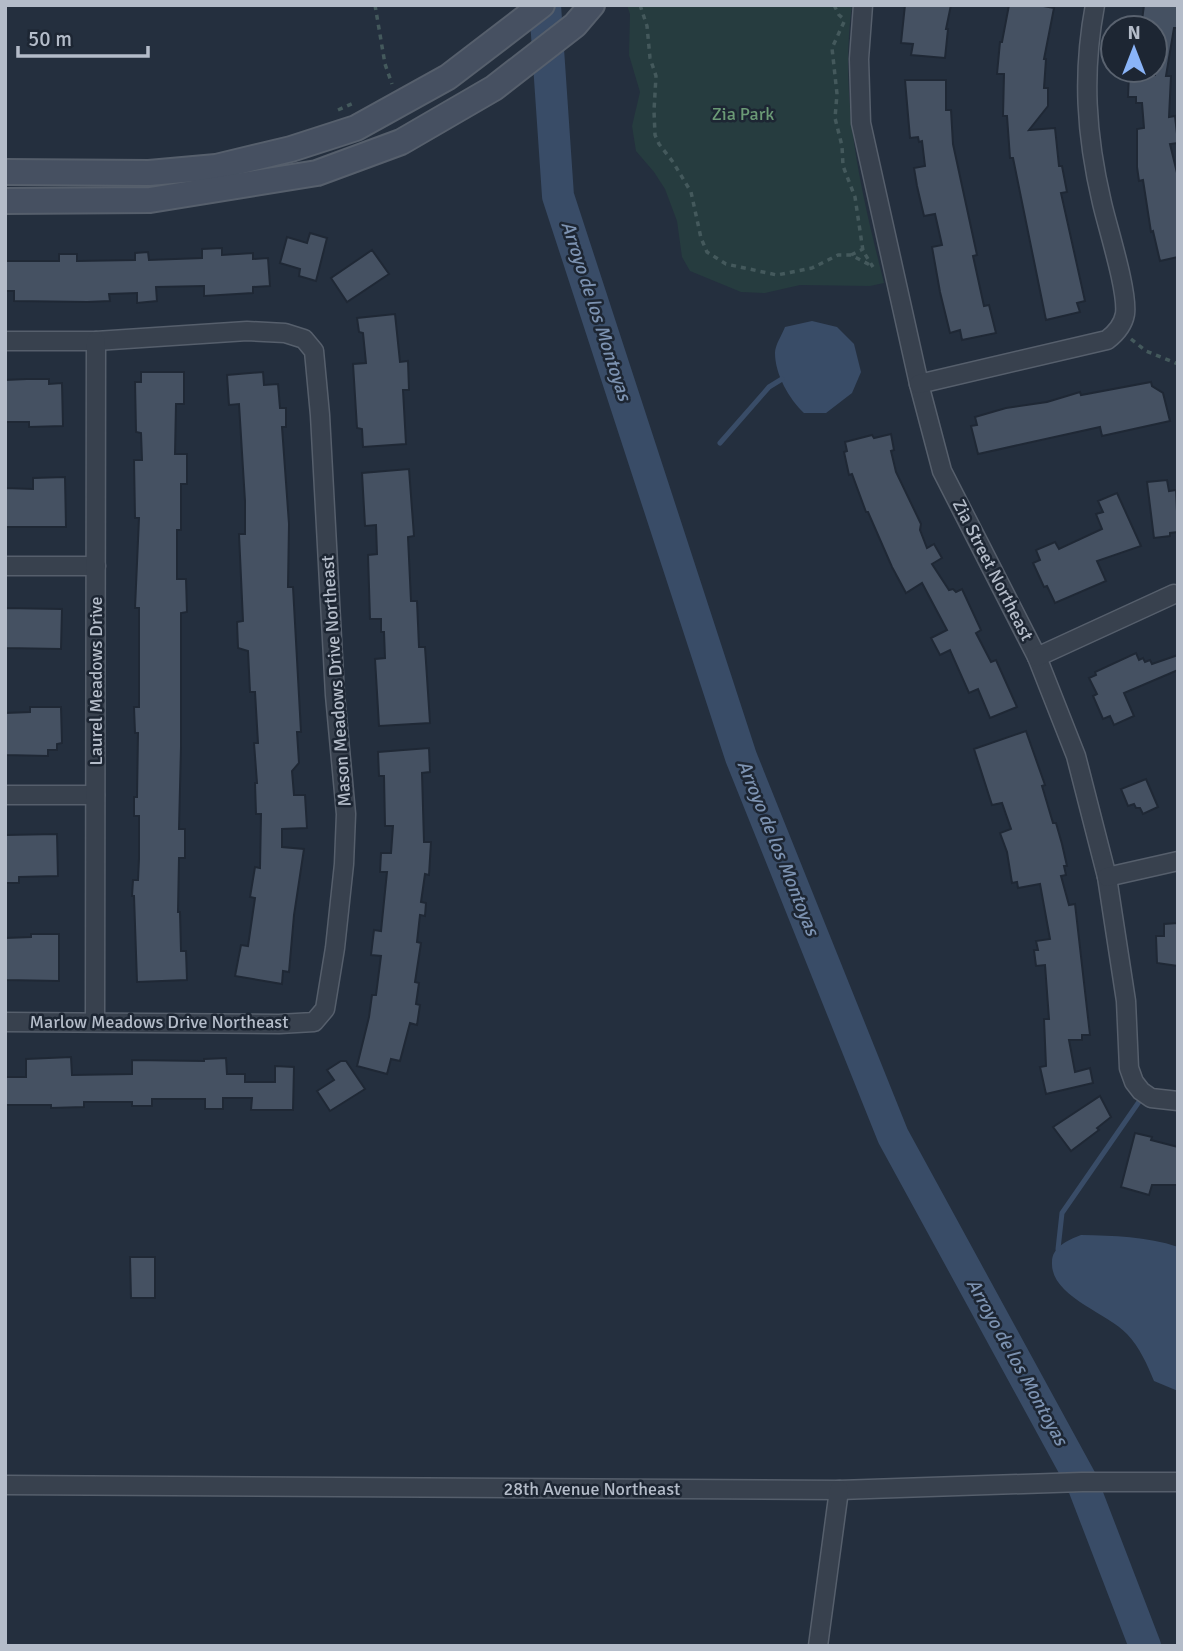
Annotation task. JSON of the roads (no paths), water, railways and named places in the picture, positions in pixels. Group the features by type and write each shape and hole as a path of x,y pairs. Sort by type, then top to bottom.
{"street":[{"path":"5,172 149,173 216,167 291,149 356,128 449,77 542,5"},
{"path":"5,201 150,200 317,173 401,142 494,88 575,25 592,5"},
{"name":"Zia Street Northeast","path":"863,5 859,59 861,123 919,384 942,471 1037,657 1076,756 1107,877 1126,1001 1129,1068 1134,1082 1151,1098 1178,1101"},
{"path":"919,384 1107,340 1118,329 1125,314 1124,294 1097,180 1087,116 1087,46 1095,5"},
{"name":"Mason Meadows Drive Northeast","path":"96,341 247,331 285,333 304,339 314,351 317,365 335,695 346,814 335,948 325,1009 314,1022"},
{"path":"5,341 96,341"},
{"name":"Laurel Meadows Drive","path":"95,1022 96,341"},
{"path":"5,566 96,566"},
{"path":"1037,657 1174,594"},
{"path":"5,795 95,794"},
{"path":"1107,877 1178,861"},
{"name":"Marlow Meadows Drive Northeast","path":"5,1022 314,1022"},
{"name":"28th Avenue Northeast","path":"5,1485 839,1490 1082,1482 1178,1482"},
{"path":"818,1646 839,1490"}],"water":[{"path":"812,321 837,327 854,344 861,372 852,393 826,413 804,413 793,401 777,369 776,347 785,327"},
{"path":"1081,1235 1118,1236 1178,1247 1178,1391 1154,1381 1146,1362 1127,1334 1069,1294 1060,1284 1054,1274 1052,1262 1055,1252 1071,1239"}],"waterway":[{"name":"Arroyo de los Montoyas","path":"545,5 558,196 741,757 893,1136 1082,1482 1145,1646"},
{"path":"720,443 769,387 782,379"},
{"path":"1058,1249 1062,1213 1143,1096"}],"park label":[{"name":"Zia Park","path":"743,114"}]}
